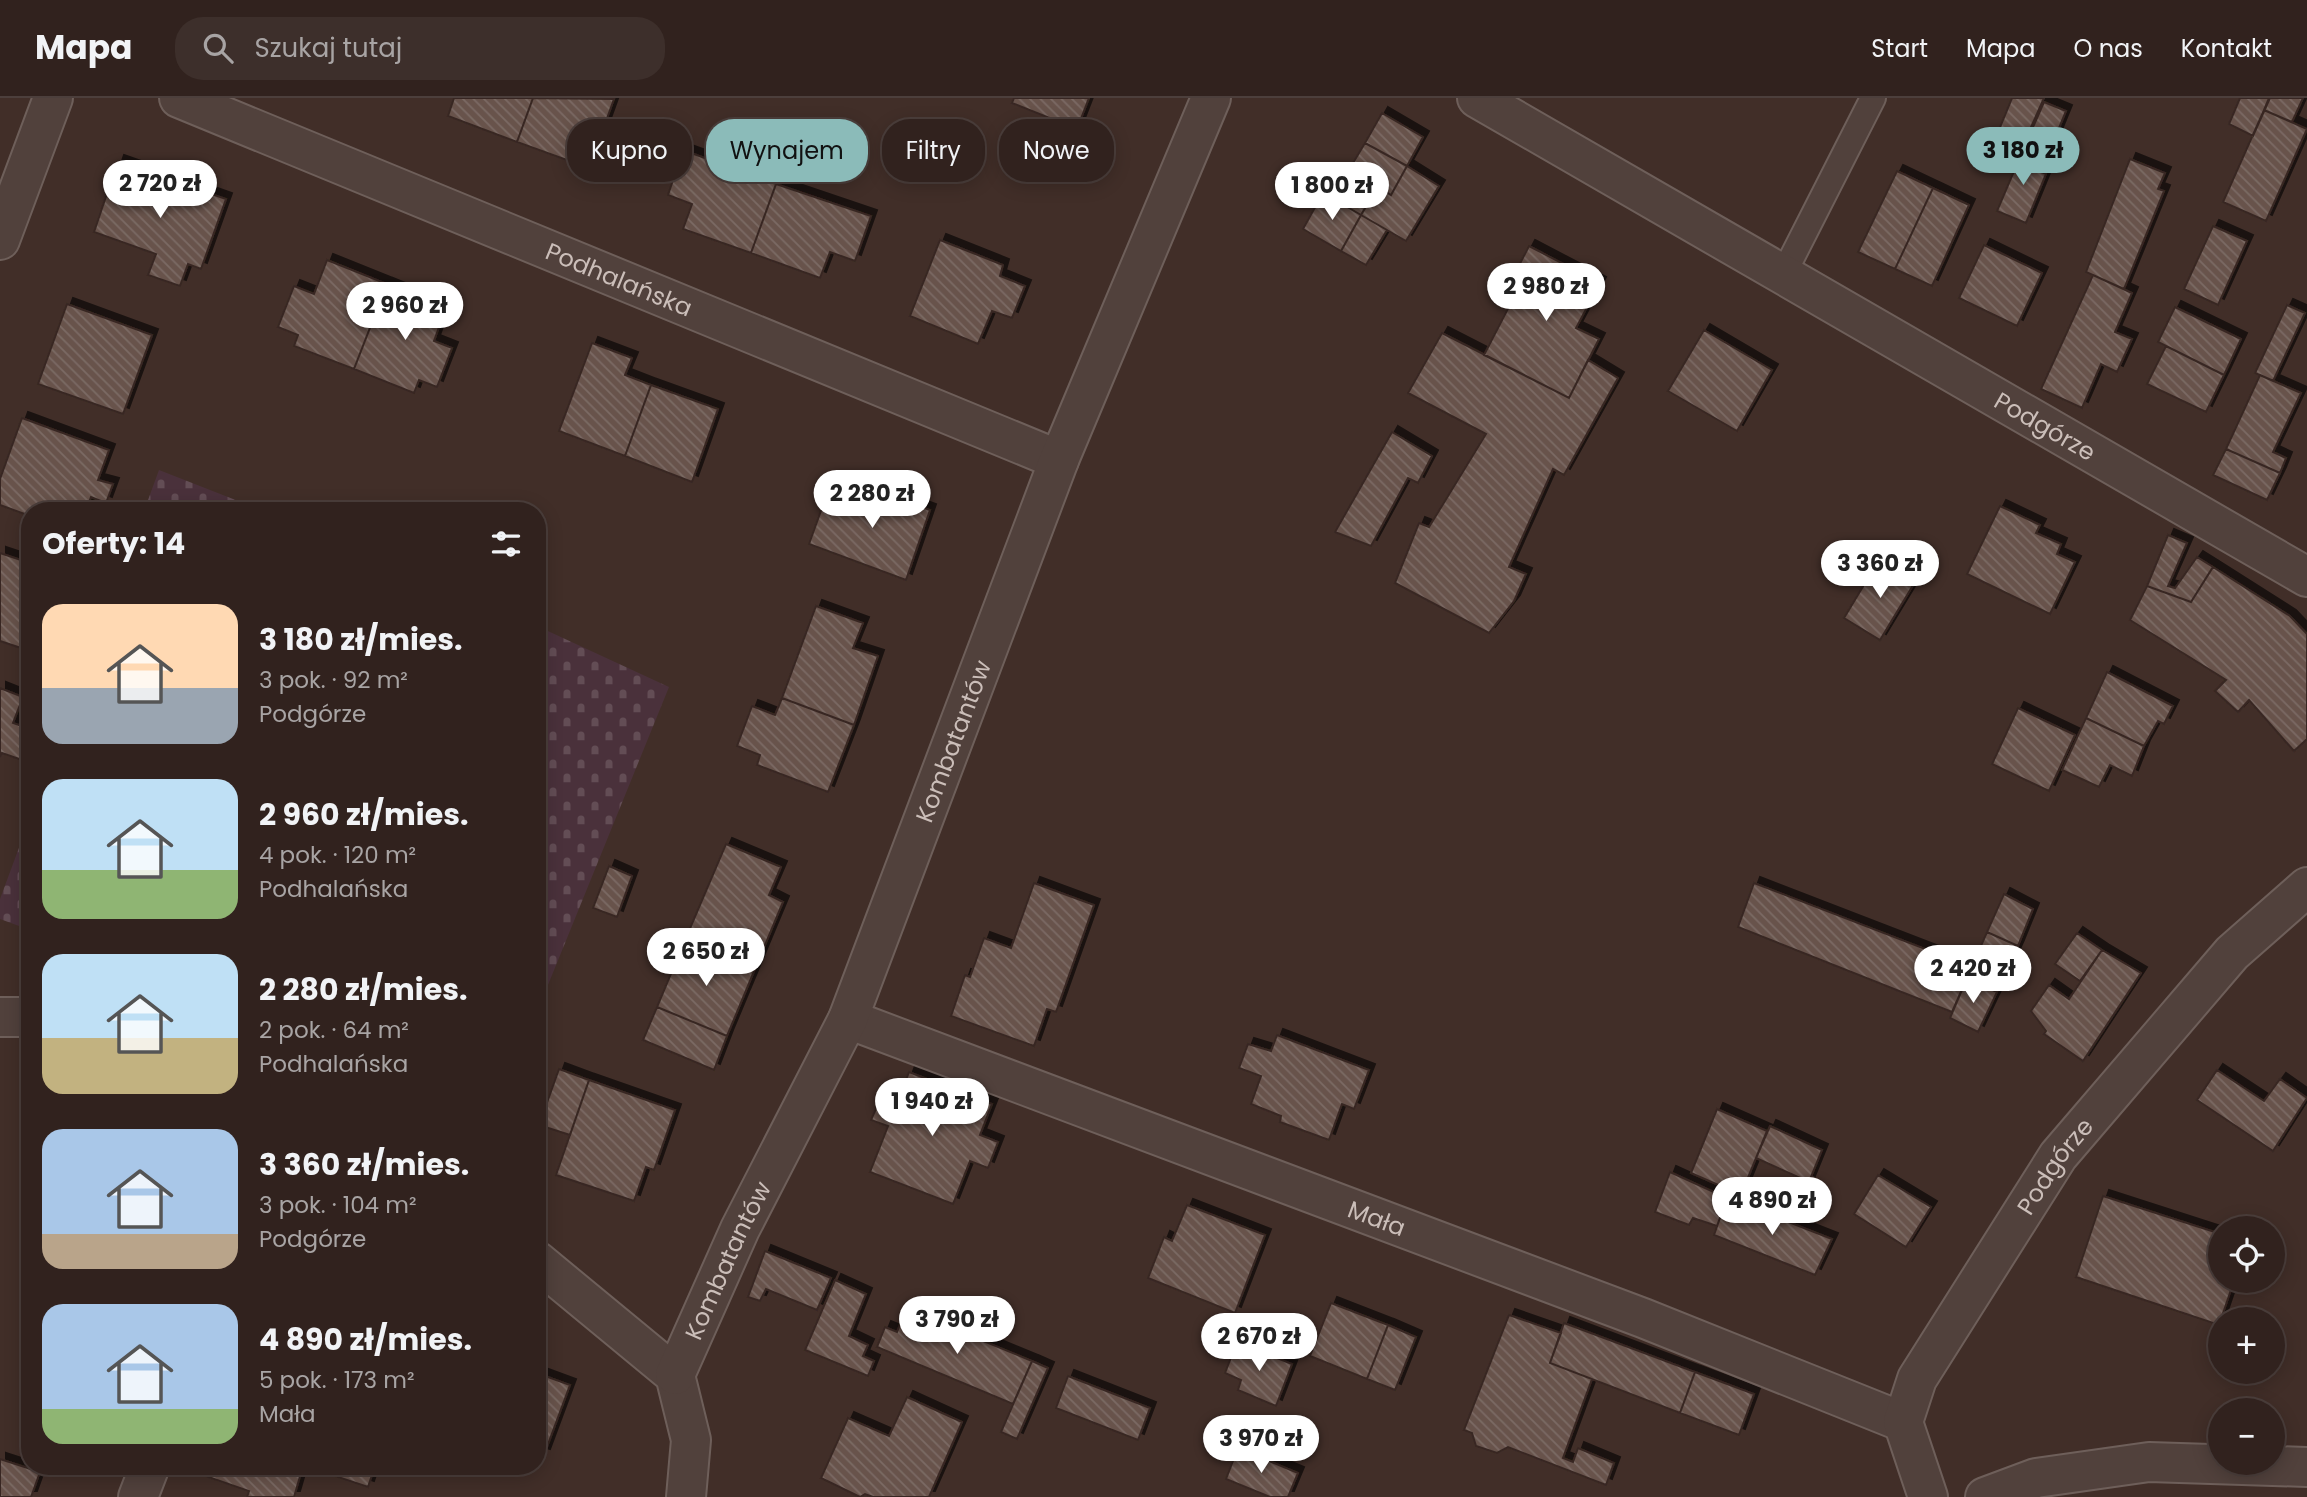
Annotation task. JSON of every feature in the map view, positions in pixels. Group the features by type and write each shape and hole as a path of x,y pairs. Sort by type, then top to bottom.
{"street":[{"path":"0,240 53,98"},
{"name":"Podhalańska","path":"180,98 1059,460"},
{"name":"Kombatantów","path":"675,1375 740,1229 848,1019 1059,460 1211,98"},
{"name":"Podgórze","path":"1478,98 2307,576"},
{"name":"Podgórze","path":"1903,1422 1917,1379 2058,1156 2232,953 2307,887"},
{"path":"0,1017 21,1017"},
{"name":"Mała","path":"848,1019 1643,1318 1903,1422"},
{"path":"546,1268 675,1375 691,1440 686,1497"},
{"path":"1903,1422 1927,1497"},
{"path":"1985,1497 2036,1478 2149,1462 2307,1467"},
{"path":"138,1497 147,1475"}],"lane":[{"path":"1783,275 1873,98"}],"green space":[{"path":"159,470 241,502 147,502"},
{"path":"546,630 669,687 546,990"},
{"path":"21,842 21,927 0,919 0,899"}],"building":[{"path":"454,98 533,98 517,142 448,116"},
{"path":"533,98 614,99 607,119 567,119 567,160 517,142"},
{"path":"1014,98 1089,98 1081,119 1052,119 1012,103"},
{"path":"2012,98 2044,98 2024,143 1998,132"},
{"path":"2240,98 2270,98 2253,136 2229,124"},
{"path":"2269,98 2303,98 2292,122 2264,110"},
{"path":"2044,102 2066,111 2046,160 2023,150"},
{"path":"2264,110 2307,129 2266,221 2223,202"},
{"path":"1382,113 1423,137 1407,166 1365,143"},
{"path":"1365,143 1407,166 1391,195 1378,187 1361,215 1332,198"},
{"path":"2023,150 2046,160 2041,172 2046,174 2026,223 1997,211"},
{"path":"692,153 706,158 706,182 776,184 751,253 683,229 692,204 668,195 672,182 692,182"},
{"path":"2130,159 2165,173 2158,189 2164,191 2124,289 2086,272"},
{"path":"118,161 226,199 201,269 188,264 180,286 148,275 156,254 94,232"},
{"path":"1407,166 1439,186 1406,241 1361,215 1378,187 1391,195"},
{"path":"1897,171 1933,188 1895,269 1858,252"},
{"path":"776,184 871,216 855,261 830,252 820,278 751,253"},
{"path":"1933,188 1969,205 1932,286 1895,269"},
{"path":"1323,193 1361,215 1341,251 1303,229"},
{"path":"1361,215 1387,230 1366,265 1341,251"},
{"path":"2213,226 2247,241 2218,305 2184,289"},
{"path":"940,240 1003,265 1000,276 1025,286 1012,318 992,311 978,344 910,316"},
{"path":"1984,245 2042,273 2017,326 1959,298"},
{"path":"1529,246 1600,283 1576,328 1599,339 1569,398 1484,355 1514,297 1505,293"},
{"path":"327,260 387,284 354,369 294,346 298,335 278,327 294,286 314,294"},
{"path":"2093,275 2132,293 2115,332 2132,339 2117,372 2101,364 2082,408 2041,389"},
{"path":"387,284 446,308 434,341 452,348 437,387 419,380 414,393 354,369"},
{"path":"67,304 152,335 123,414 38,384"},
{"path":"2287,305 2305,313 2273,381 2255,373"},
{"path":"2175,307 2241,339 2224,375 2158,342"},
{"path":"1704,330 1772,370 1737,431 1668,391"},
{"path":"1442,333 1569,398 1588,360 1618,378 1564,475 1553,469 1509,567 1526,574 1514,601 1489,633 1395,583 1419,523 1429,527 1486,434 1408,393"},
{"path":"592,343 632,358 625,375 651,385 625,456 559,431"},
{"path":"2166,346 2224,375 2206,412 2147,384"},
{"path":"2260,375 2301,393 2273,452 2286,458 2280,473 2226,449"},
{"path":"651,385 718,409 692,482 625,456"},
{"path":"22,418 109,450 98,480 113,484 106,502 91,497 89,502 21,502 21,513 0,505 0,479"},
{"path":"1392,432 1432,456 1418,483 1408,478 1371,546 1335,532"},
{"path":"2226,449 2280,473 2267,500 2213,475"},
{"path":"859,484 930,510 906,580 809,544 827,494 852,504"},
{"path":"2000,506 2040,525 2036,533 2061,544 2057,554 2075,562 2050,614 1967,574"},
{"path":"2168,535 2187,543 2168,586 2175,588 2197,557 2213,567 2191,602 2147,586"},
{"path":"0,553 21,560 21,648 0,641"},
{"path":"1879,560 1915,582 1880,640 1844,618"},
{"path":"2213,567 2290,616 2307,634 2307,739 2294,751 2249,700 2238,712 2215,691 2226,680 2130,620 2147,586 2191,602"},
{"path":"816,606 863,623 853,648 878,656 854,725 782,698"},
{"path":"2107,672 2173,706 2164,724 2158,721 2144,746 2086,718"},
{"path":"0,688 21,696 13,723 21,726 21,760 2,753 0,757"},
{"path":"782,698 854,725 828,792 757,765 760,755 737,746 752,706 775,715"},
{"path":"2018,708 2075,735 2049,791 1992,764"},
{"path":"2086,718 2144,746 2132,776 2110,765 2099,787 2062,770"},
{"path":"726,844 781,867 769,895 783,902 755,969 685,940"},
{"path":"609,866 632,876 617,917 593,908"},
{"path":"1034,883 1094,905 1056,1012 1047,1009 1034,1046 951,1016 965,975 970,977 984,938 1011,948"},
{"path":"1754,883 1972,967 1952,1012 1738,927"},
{"path":"2004,894 2033,909 2018,946 1987,932"},
{"path":"1987,932 2018,946 1997,992 1967,978"},
{"path":"2077,933 2102,950 2080,981 2055,964"},
{"path":"685,940 755,969 727,1036 657,1007"},
{"path":"2102,950 2141,973 2083,1061 2044,1034 2046,1031 2031,1011 2049,985 2069,999"},
{"path":"1967,978 1997,992 1978,1032 1950,1018"},
{"path":"657,1007 727,1036 714,1070 643,1040"},
{"path":"1277,1035 1369,1070 1354,1109 1342,1104 1329,1140 1280,1122 1281,1116 1251,1104 1261,1076 1239,1068 1248,1044 1271,1051"},
{"path":"559,1069 589,1080 570,1135 546,1127 546,1105"},
{"path":"2217,1070 2264,1101 2280,1079 2307,1098 2273,1151 2197,1100"},
{"path":"909,1072 992,1104 980,1135 998,1142 988,1168 970,1161 953,1204 870,1172 888,1126 871,1120 882,1095 898,1101"},
{"path":"589,1080 675,1110 654,1170 646,1167 634,1201 556,1175"},
{"path":"1717,1109 1767,1131 1741,1195 1691,1173"},
{"path":"1770,1126 1822,1150 1809,1182 1756,1158"},
{"path":"1670,1172 1727,1198 1717,1226 1693,1218 1689,1225 1655,1212"},
{"path":"1878,1175 1931,1207 1906,1247 1854,1214"},
{"path":"2103,1196 2208,1230 2208,1293 2230,1293 2225,1307 2208,1307 2208,1321 2076,1277"},
{"path":"1727,1198 1832,1239 1815,1275 1714,1235"},
{"path":"1187,1205 1265,1235 1235,1313 1148,1278 1164,1237 1172,1241"},
{"path":"765,1251 831,1278 817,1310 766,1289 760,1301 748,1297"},
{"path":"835,1280 866,1294 849,1336 868,1345 863,1356 874,1361 868,1376 805,1350"},
{"path":"1331,1303 1388,1325 1367,1379 1310,1356"},
{"path":"906,1309 1032,1361 1013,1404 877,1347 885,1327 897,1332"},
{"path":"1509,1315 1561,1333 1550,1363 1592,1379 1563,1458 1573,1462 1578,1448 1614,1463 1606,1485 1508,1447 1497,1453 1476,1446 1472,1433 1464,1430"},
{"path":"1564,1323 1695,1372 1680,1413 1550,1363"},
{"path":"1388,1325 1416,1337 1395,1390 1367,1379"},
{"path":"1237,1342 1292,1364 1276,1406 1238,1390 1241,1380 1225,1373"},
{"path":"1032,1361 1048,1368 1017,1439 1001,1432"},
{"path":"1695,1372 1754,1394 1739,1435 1680,1413"},
{"path":"546,1376 570,1385 546,1450"},
{"path":"1068,1376 1150,1408 1138,1440 1056,1408"},
{"path":"907,1397 962,1422 929,1497 873,1497 865,1494 860,1497 821,1478 848,1418 889,1436"},
{"path":"1238,1448 1298,1473 1288,1497 1270,1497 1226,1479"},
{"path":"0,1459 21,1466 21,1475 39,1475 31,1497 0,1497"},
{"path":"203,1475 300,1475 294,1497 247,1497 249,1491"},
{"path":"332,1475 372,1475 368,1487"}]}
